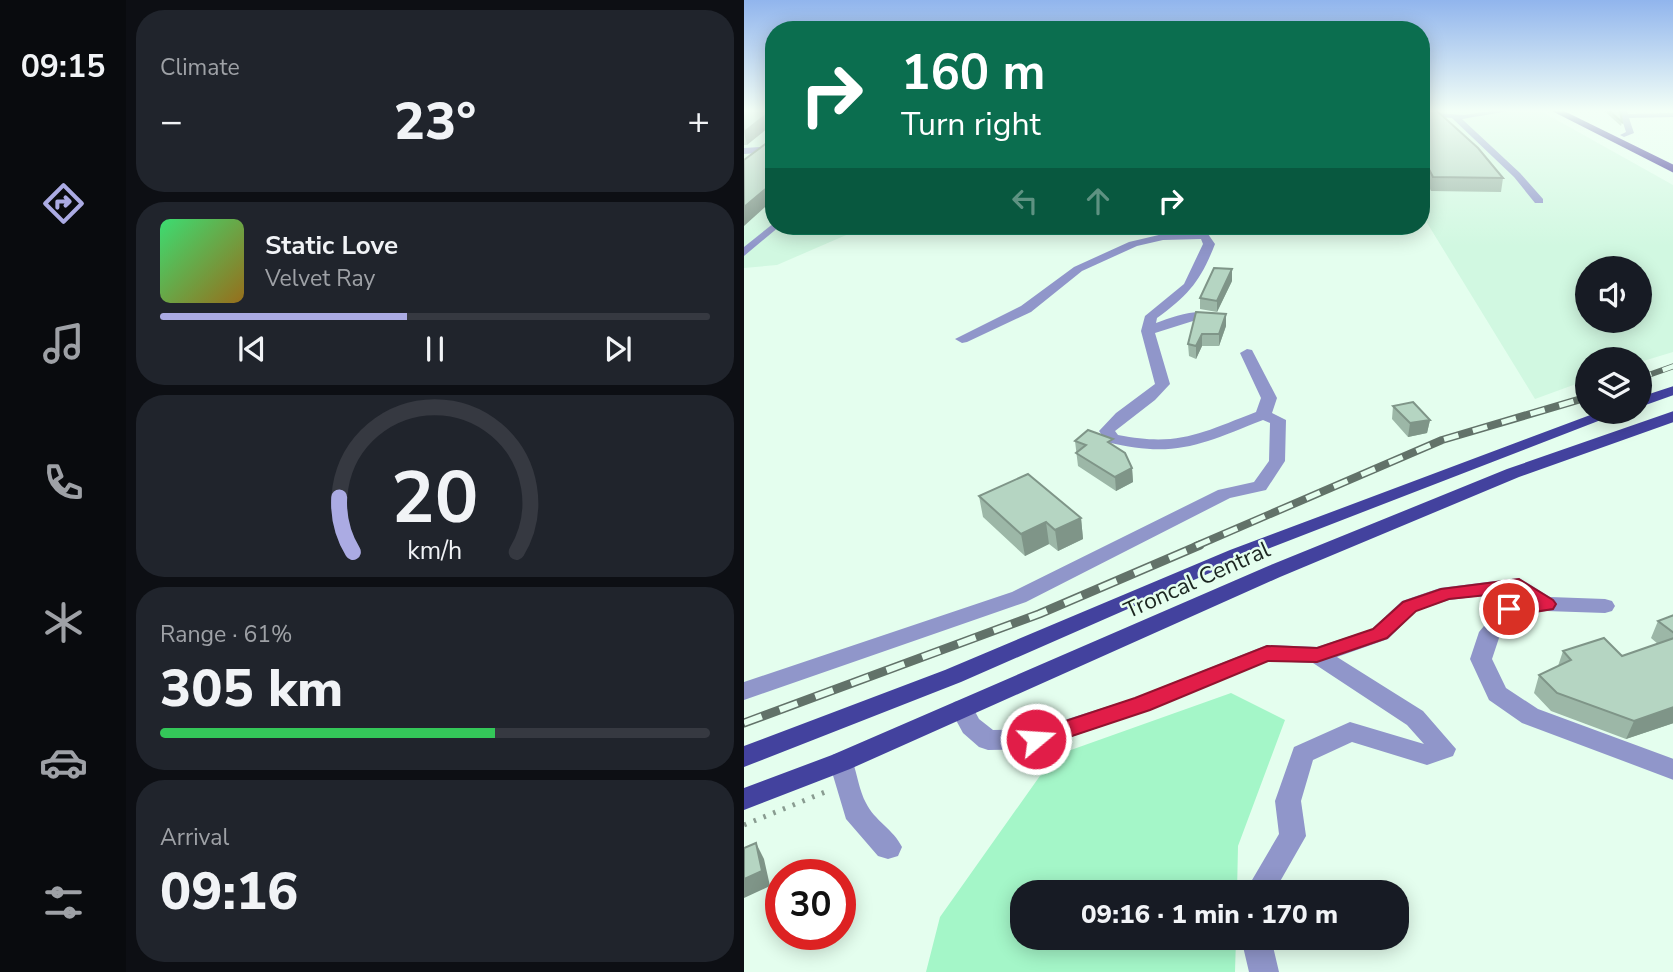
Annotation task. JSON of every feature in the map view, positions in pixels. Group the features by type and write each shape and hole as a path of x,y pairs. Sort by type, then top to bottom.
{"highway":[{"path":"1649,155 1673,170"}],"main road":[{"path":"1652,398 1673,390"},
{"name":"Troncal Central","path":"744,799 841,762 1273,572 1513,473 1673,416"},
{"name":"Troncal Central","path":"744,757 953,676 1237,554 1582,424"}],"street":[{"path":"1496,155 1539,201"},
{"path":"744,253 765,235"},
{"path":"744,691 1019,597 1224,494 1260,486 1277,461 1278,420 1263,415 1191,443 1149,446 1113,439 1107,431 1118,416 1155,395 1163,384 1148,331 1151,316 1180,297 1194,281 1209,244 1204,236 1163,236 1133,244 1078,269 1026,309 962,339"},
{"path":"1148,331 1188,317 1214,317 1218,320"},
{"path":"1247,353 1269,398 1263,415"},
{"path":"962,709 971,726 988,740 1036,739 1142,704 1267,653 1317,655 1380,634 1410,607 1447,593 1519,585 1546,604"},
{"path":"1605,606 1546,604 1509,609 1490,632 1481,659 1497,694 1530,716 1673,770"},
{"path":"1266,880 1292,836 1288,801 1303,754 1350,732 1427,755 1444,749 1415,718 1317,655"},
{"path":"841,762 855,811 888,847"},
{"path":"1259,950 1264,972"}],"shaded area":[{"path":"744,155 765,155 765,235 846,235 777,265 744,268"},
{"path":"1430,155 1620,155 1673,185 1673,352 1652,358 1652,347 1575,347 1575,384 1535,399 1430,228"}],"green space":[{"path":"1231,693 1285,720 1238,846 1237,880 1010,880 1010,950 1236,950 1235,972 926,972 940,917 1054,756"}],"building":[{"path":"750,155 765,155 765,190 744,207 744,160"},
{"path":"1430,155 1484,155 1503,178 1433,177 1430,171"},
{"path":"1214,268 1232,269 1217,301 1200,298"},
{"path":"1196,312 1226,314 1219,334 1202,334 1196,346 1188,344"},
{"path":"1413,402 1430,420 1410,423 1393,406"},
{"path":"1088,430 1113,439 1108,442 1125,453 1132,468 1115,477 1076,453 1086,445 1075,441"},
{"path":"1028,474 1081,518 1055,530 1046,522 1021,534 979,496"},
{"path":"1674,615 1674,633 1658,621"},
{"path":"1604,638 1622,656 1674,638 1674,707 1634,721 1557,693 1539,675 1571,660 1563,651"},
{"path":"756,843 762,871 744,879 744,848"}],"railway":[{"path":"1652,374 1674,366"},
{"path":"1196,546 1442,440 1575,401"},
{"path":"744,723 1039,614 1200,545"}],"route":[{"path":"1036,739 1142,704 1267,653 1317,655 1380,634 1410,607 1447,593 1519,585 1546,604 1509,609"}]}
